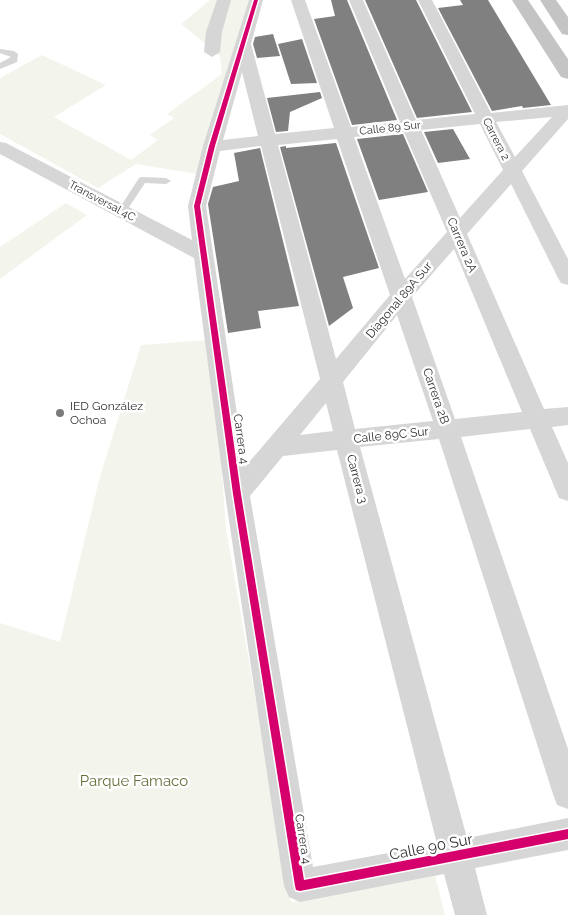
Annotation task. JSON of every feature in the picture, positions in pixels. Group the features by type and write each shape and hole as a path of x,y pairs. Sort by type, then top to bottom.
{"highway":[{"path":"520,0 568,73"},
{"path":"548,0 566,21"}],"street":[{"path":"212,52 214,32 224,0"},
{"name":"Carrera 4","path":"256,0 212,146 197,206 237,494 300,886"},
{"name":"Carrera 2B","path":"298,0 447,428 568,794"},
{"name":"Carrera 2A","path":"356,0 568,491"},
{"name":"Carrera 2","path":"425,0 568,278"},
{"name":"Carrera 3","path":"243,44 470,915"},
{"name":"Calle 89 Sur","path":"212,146 568,111"},
{"name":"Diagonal 89A Sur","path":"237,494 401,296 512,170 568,111"},
{"name":"Transversal 4C","path":"0,146 204,255"},
{"name":"Calle 89C Sur","path":"274,447 568,416"},
{"name":"Calle 90 Sur","path":"300,886 568,834"}],"lane":[{"path":"0,51 11,53 15,56 14,60 0,66"},
{"path":"122,212 142,180 166,181"}],"green space":[{"path":"210,0 250,0 198,174 136,164 98,188 0,134 0,78 42,55 106,85 54,117 131,160 158,140 150,135 174,118 167,114 222,74 220,56 181,24"},
{"path":"66,203 87,215 0,279 0,247"},
{"name":"Parque Famaco","path":"208,340 218,420 226,529 291,902 435,876 445,915 0,915 0,623 60,642 99,480 141,345"}],"building":[{"path":"331,0 347,0 397,120 352,125 314,19 335,16"},
{"path":"365,0 416,0 472,112 417,118"},
{"path":"460,0 488,0 551,105 523,108 522,106 492,111 438,8 463,5"},
{"path":"273,34 280,56 257,58 253,44 255,37"},
{"path":"302,39 317,83 291,84 278,44"},
{"path":"320,92 322,98 290,112 288,131 276,132 267,98"},
{"path":"453,129 470,159 438,163 424,132"},
{"path":"403,134 428,192 379,200 357,139"},
{"path":"336,143 379,268 343,277 353,308 329,326 280,147"},
{"path":"260,148 299,306 258,311 261,328 228,333 208,204 213,187 239,181 234,153"}],"cycle path":[{"path":"256,0 212,146 197,206 237,494 300,886 568,834"}],"place":[{"name":"IED González Ochoa","path":"60,413"}]}
